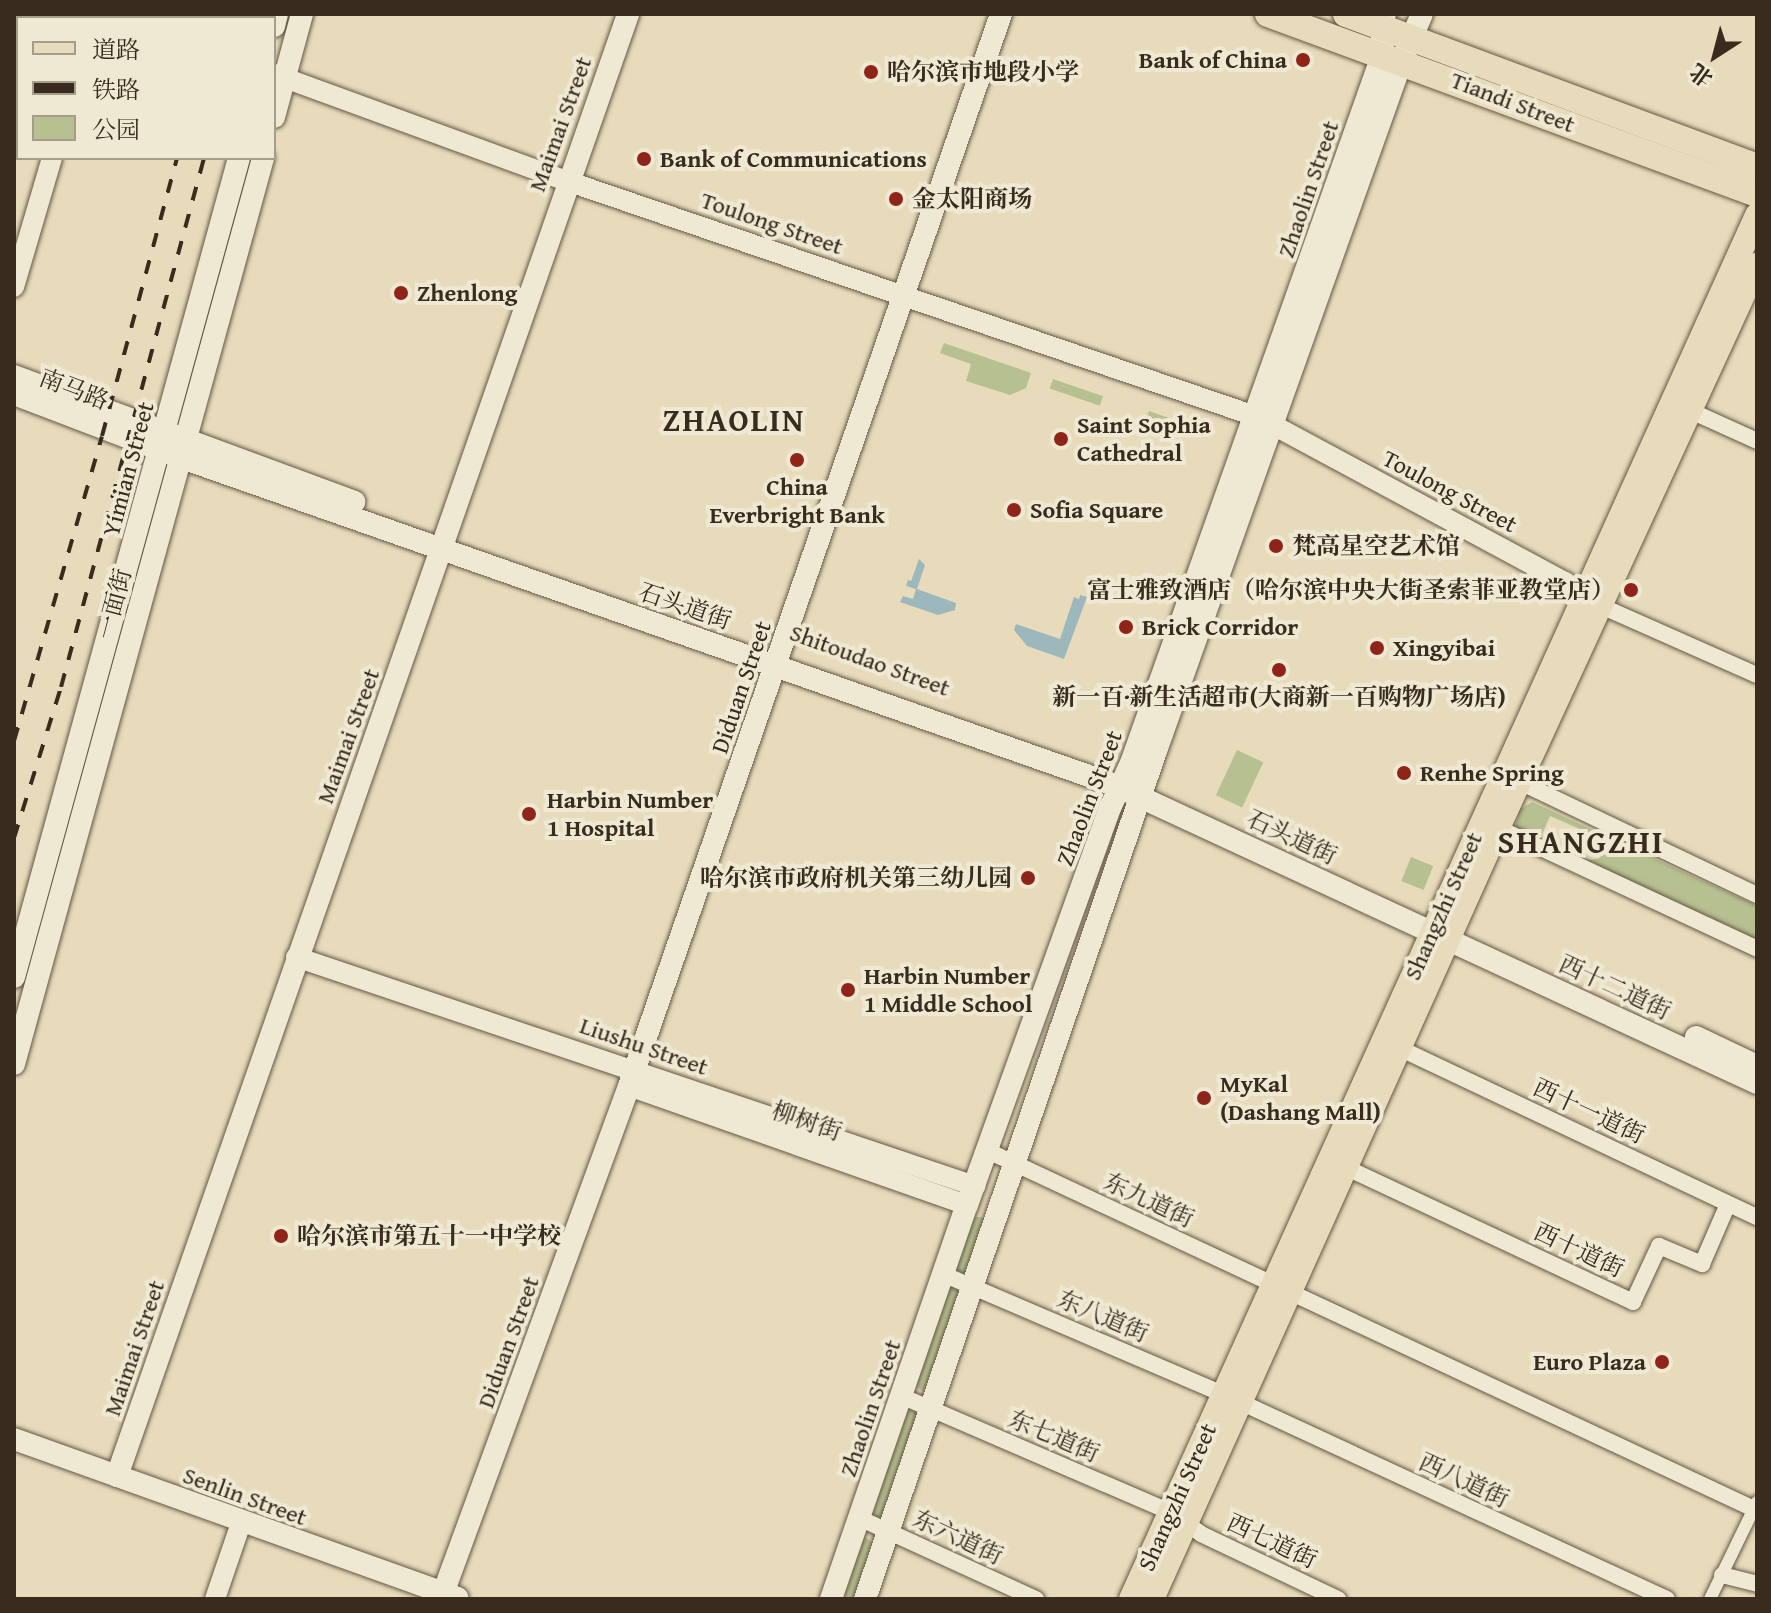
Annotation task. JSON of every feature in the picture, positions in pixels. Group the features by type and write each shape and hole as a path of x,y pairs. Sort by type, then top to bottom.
{"highway":[{"name":"Tiandi Street","path":"1268,14 1405,41 1757,167"},
{"name":"Tiandi Street","path":"1346,14 1383,20 1405,41 1757,194"}],"main road":[{"path":"276,101 279,76 302,14"},
{"name":"Maimai Street","path":"117,1476 296,957 444,543 567,181 628,14"},
{"name":"Diduan Street","path":"448,1597 632,1078 1001,14"},
{"name":"Zhaolin Street","path":"831,1599 971,1196 1132,786 1405,41"},
{"name":"Yimian Street","path":"14,977 238,160"},
{"name":"一面街","path":"14,1064 262,160"},
{"name":"Shangzhi Street","path":"1152,1599 1179,1517 1592,601 1757,215"},
{"name":"Shangzhi Street","path":"1282,1289 1347,1168 1401,1049 1444,929 1520,782 1592,601 1691,411 1757,265"},
{"path":"14,376 163,441 444,543"},
{"name":"南马路","path":"14,394 163,441"},
{"name":"Shitoudao Street","path":"444,543 1132,786 1444,929"},
{"name":"Zhaolin Street","path":"865,1599 1016,1164 1132,786"},
{"name":"西十二道街","path":"1444,929 1757,1066"},
{"name":"西十二道街","path":"1444,929 1757,1083"},
{"name":"Senlin Street","path":"14,1439 448,1597"},
{"name":"Shangzhi Street","path":"1131,1599 1179,1517"}],"street":[{"name":"Toulong Street","path":"279,76 567,181 1264,421 1592,601"},
{"path":"14,287 51,160"},
{"path":"1691,411 1757,441"},
{"path":"1592,601 1757,675"},
{"path":"1520,782 1757,895"},
{"path":"1498,828 1757,949"},
{"name":"Liushu Street","path":"296,957 971,1196"},
{"name":"西十一道街","path":"1401,1049 1757,1217"},
{"name":"东九道街","path":"988,1151 1755,1505"},
{"name":"西十道街","path":"1347,1168 1633,1302 1659,1246 1702,1264 1728,1204"},
{"name":"东八道街","path":"945,1275 1232,1399"},
{"name":"东七道街","path":"901,1396 1179,1517"},
{"name":"西八道街","path":"1232,1399 1667,1599"},
{"path":"1710,1599 1755,1505"},
{"name":"西七道街","path":"1179,1517 1201,1534 1338,1599"},
{"name":"东六道街","path":"859,1518 1036,1599"},
{"path":"215,1599 241,1523"},
{"path":"1722,1575 1757,1584"}],"green space":[{"path":"944,343 1031,373 1026,388 1010,395 966,381 971,364 940,353"},
{"path":"1053,379 1103,396 1100,406 1050,388"},
{"path":"1149,411 1183,423 1178,436 1144,424"},
{"path":"1237,750 1263,762 1242,808 1216,795"},
{"path":"1532,802 1757,906 1757,945 1585,861 1600,858 1605,844 1600,838 1550,816 1538,844 1514,832 1520,809"},
{"path":"1411,857 1433,866 1424,890 1401,881"},
{"path":"973,1217 982,1217 987,1222 965,1275 955,1269"},
{"path":"948,1285 962,1287 930,1389 923,1391 913,1385"},
{"path":"909,1410 918,1413 884,1517 877,1517 870,1509 903,1413"},
{"path":"860,1534 874,1543 858,1599 837,1599"}],"water":[{"path":"919,559 925,565 917,589 956,603 955,610 938,615 900,602 903,596 913,599 916,589 906,586"},
{"path":"1080,595 1087,597 1064,659 1027,646 1014,630 1016,624 1060,639 1074,597 1079,599"}],"railway":[{"path":"14,741 102,436 176,160"},
{"path":"14,838 61,687 203,160"}],"place":[{"name":"Bank of China","path":"1303,60"},
{"name":"哈尔滨市地段小学","path":"871,72"},
{"name":"Bank of Communications","path":"644,159"},
{"name":"金太阳商场","path":"896,199"},
{"name":"Zhenlong","path":"401,293"},
{"name":"Saint Sophia Cathedral","path":"1061,439"},
{"name":"China Everbright Bank","path":"797,460"},
{"name":"Sofia Square","path":"1014,510"},
{"name":"梵高星空艺术馆","path":"1276,546"},
{"name":"富士雅致酒店（哈尔滨中央大街圣索菲亚教堂店）","path":"1631,590"},
{"name":"Brick Corridor","path":"1126,627"},
{"name":"Xingyibai","path":"1377,648"},
{"name":"新一百·新生活超市(大商新一百购物广场店)","path":"1279,670"},
{"name":"Renhe Spring","path":"1404,773"},
{"name":"Harbin Number 1 Hospital","path":"529,814"},
{"name":"哈尔滨市政府机关第三幼儿园","path":"1028,878"},
{"name":"Harbin Number 1 Middle School","path":"848,990"},
{"name":"MyKal (Dashang Mall)","path":"1204,1098"},
{"name":"哈尔滨市第五十一中学校","path":"281,1236"},
{"name":"Euro Plaza","path":"1662,1362"}],"district":[{"name":"ZHAOLIN","path":"734,420"},
{"name":"SHANGZHI","path":"1581,842"}]}
